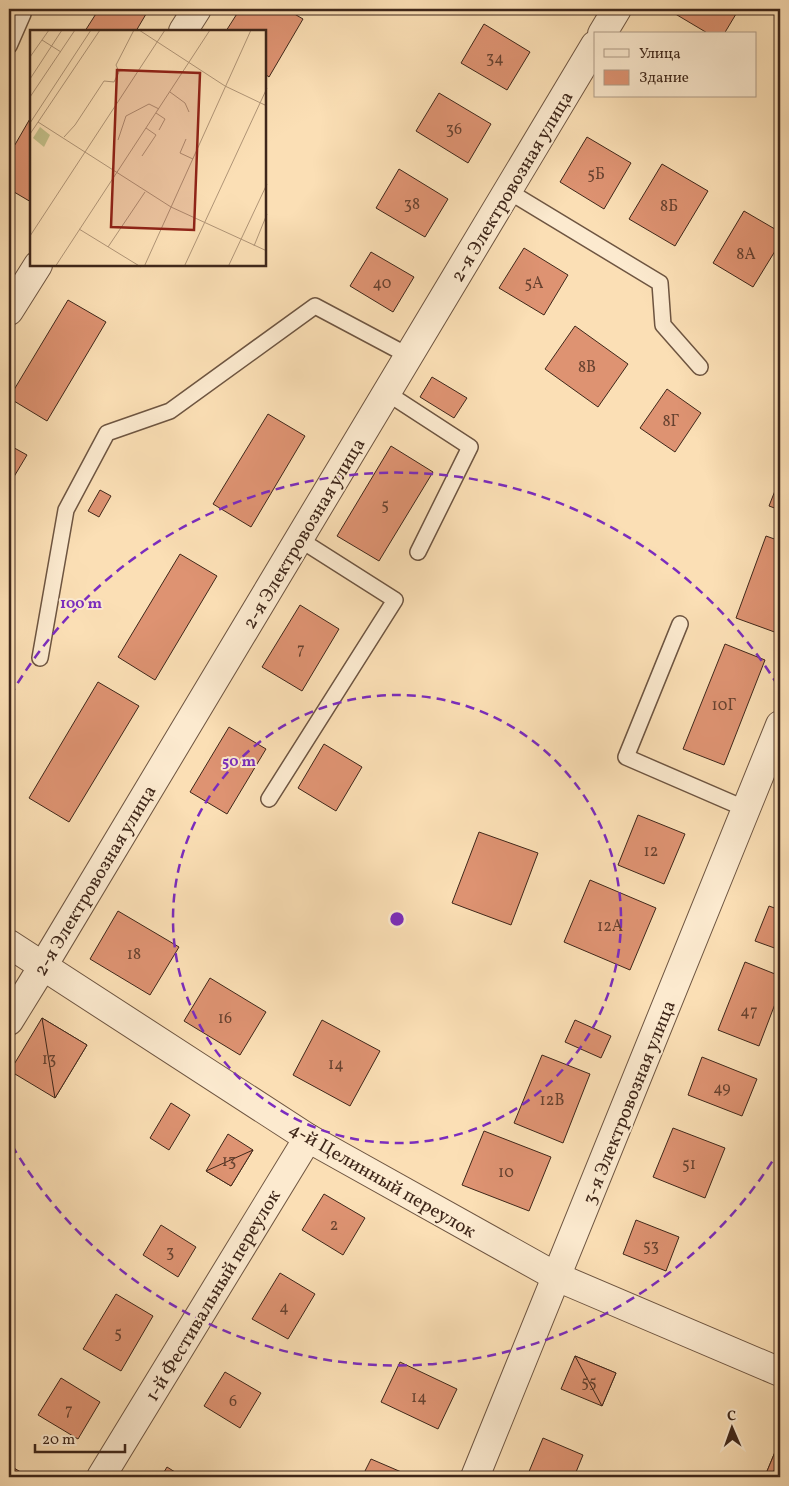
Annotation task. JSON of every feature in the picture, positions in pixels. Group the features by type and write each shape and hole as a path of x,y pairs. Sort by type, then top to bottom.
{"street":[{"path":"184,30 197,9"},
{"path":"603,32 617,9"},
{"name":"2-я Электровозная улица","path":"9,1021 594,47"},
{"path":"9,311 37,266"},
{"name":"3-я Электровозная улица","path":"475,1477 780,725"},
{"name":"4-й Целинный переулок","path":"9,944 308,1138 557,1277 780,1372"},
{"name":"1-й Фестивальный переулок","path":"101,1477 308,1138"}],"lane":[{"path":"9,46 23,14 23,9"},
{"path":"508,191 660,283 663,325 700,367"},
{"path":"40,658 66,510 108,433 170,410 315,306 409,356"},
{"path":"387,393 470,447 418,552"},
{"path":"269,799 394,600 299,538"},
{"path":"680,624 626,757 746,809"}],"building":[{"path":"99,9 149,9 137,30 86,30"},
{"path":"240,9 286,9 303,19 269,77 266,75 266,30 227,30"},
{"path":"667,9 739,9 725,32 706,32"},
{"path":"484,24 530,52 507,90 461,63"},
{"path":"439,93 491,124 468,163 416,131"},
{"path":"30,119 30,201 9,189 9,155"},
{"path":"587,137 631,163 604,209 560,182"},
{"path":"662,164 708,191 675,246 629,219"},
{"path":"399,169 448,199 425,237 376,208"},
{"path":"744,211 780,232 780,243 753,287 713,263"},
{"path":"524,248 568,275 544,315 499,288"},
{"path":"371,252 414,277 393,312 350,286"},
{"path":"68,300 106,322 47,421 9,398"},
{"path":"575,326 628,364 598,407 545,369"},
{"path":"432,377 467,398 454,418 420,397"},
{"path":"667,389 701,413 675,452 640,428"},
{"path":"268,414 305,436 251,527 213,504"},
{"path":"9,445 27,455 9,485"},
{"path":"391,446 433,472 379,561 337,536"},
{"path":"780,478 780,510 769,506"},
{"path":"100,490 111,496 99,517 88,511"},
{"path":"766,536 780,541 780,634 736,618"},
{"path":"180,554 217,576 155,680 118,657"},
{"path":"300,605 339,629 302,691 262,667"},
{"path":"725,644 765,660 724,765 683,749"},
{"path":"98,682 139,706 69,822 29,798"},
{"path":"229,727 266,749 227,814 190,792"},
{"path":"324,744 362,767 336,811 298,788"},
{"path":"638,815 685,834 664,884 618,865"},
{"path":"479,832 538,853 511,925 452,903"},
{"path":"590,880 656,908 630,970 564,942"},
{"path":"769,906 780,910 780,950 755,941"},
{"path":"118,911 179,947 150,995 90,959"},
{"path":"745,962 780,976 780,991 759,1046 718,1030"},
{"path":"210,978 266,1012 240,1055 184,1021"},
{"path":"42,1018 87,1045 55,1098 10,1071"},
{"path":"42,1018 87,1045 55,1098"},
{"path":"322,1020 380,1051 350,1106 293,1075"},
{"path":"575,1020 611,1036 601,1058 565,1042"},
{"path":"542,1055 590,1074 563,1143 514,1123"},
{"path":"702,1057 757,1079 742,1116 688,1095"},
{"path":"171,1103 190,1115 169,1150 150,1138"},
{"path":"673,1128 725,1148 705,1198 653,1177"},
{"path":"484,1131 551,1157 529,1211 462,1185"},
{"path":"228,1134 253,1150 231,1186 206,1171"},
{"path":"253,1150 231,1186 206,1171"},
{"path":"324,1194 365,1218 343,1255 302,1230"},
{"path":"636,1220 679,1237 666,1271 623,1254"},
{"path":"161,1225 196,1247 178,1277 143,1255"},
{"path":"280,1273 315,1294 288,1339 252,1319"},
{"path":"116,1294 153,1316 121,1371 83,1349"},
{"path":"575,1356 616,1373 602,1406 561,1389"},
{"path":"575,1356 616,1373 602,1406"},
{"path":"400,1362 457,1389 438,1429 381,1402"},
{"path":"225,1372 261,1393 240,1428 204,1406"},
{"path":"61,1378 100,1402 78,1439 38,1415"},
{"path":"543,1438 583,1455 574,1477 537,1477 528,1474"},
{"path":"780,1440 780,1477 765,1476"},
{"path":"780,1440 780,1467 765,1476"},
{"path":"371,1459 413,1477 362,1477"},
{"path":"9,1465 29,1477 9,1477"},
{"path":"167,1467 183,1477 161,1477"}]}
